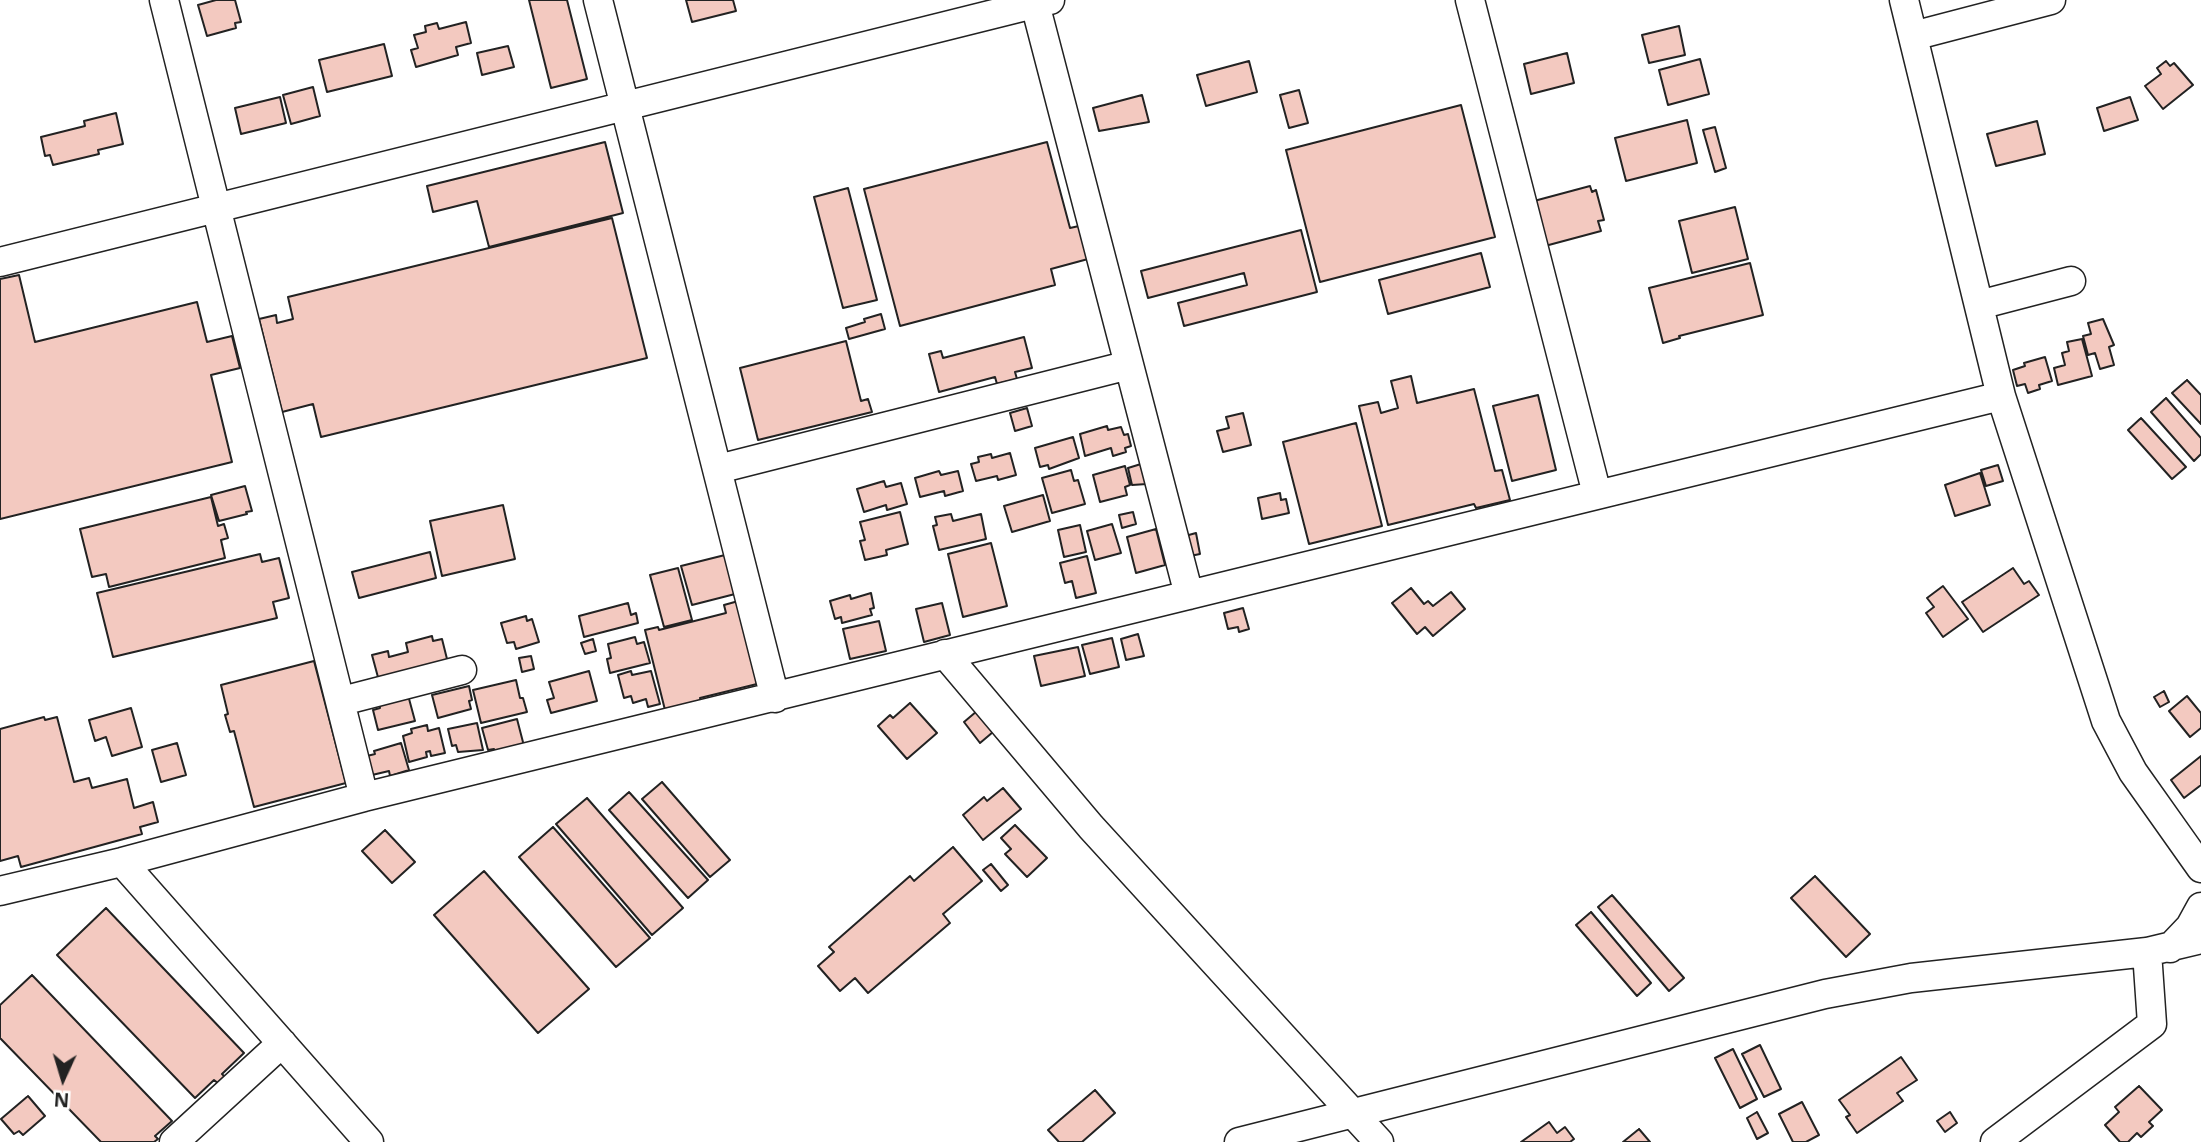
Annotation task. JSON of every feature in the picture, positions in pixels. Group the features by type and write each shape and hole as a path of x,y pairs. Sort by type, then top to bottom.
{"street":[{"path":"164,0 364,797"},
{"path":"598,0 775,698"},
{"path":"1470,0 1597,494"},
{"path":"1904,0 2001,396 2106,721 2133,772 2201,868"},
{"path":"1913,36 2051,0"},
{"path":"0,261 1040,1 1129,365 1189,595"},
{"path":"1979,305 2071,281"},
{"path":"718,469 1129,365"},
{"path":"0,891 122,862 364,797 2001,396"},
{"path":"945,654 1091,827 1379,1142"},
{"path":"342,701 462,670"},
{"path":"122,862 369,1142"},
{"path":"1995,1142 2152,1024 2158,950 2190,927 2201,907"},
{"path":"1239,1142 1825,994 1911,978 2158,950 2201,939"},
{"path":"174,1142 282,1043"}],"building":[{"path":"216,0 235,0 241,22 235,23 236,28 207,36 198,5"},
{"path":"529,0 567,0 587,79 551,88"},
{"path":"686,0 733,0 736,11 692,22"},
{"path":"466,22 471,43 456,47 458,55 416,67 411,50 418,48 414,35 426,32 425,26 437,23 439,29"},
{"path":"1679,26 1685,55 1649,63 1642,35"},
{"path":"384,44 392,76 327,92 319,60"},
{"path":"508,46 514,67 482,75 477,53"},
{"path":"1567,53 1574,83 1531,94 1524,64"},
{"path":"1700,59 1709,94 1668,105 1659,70"},
{"path":"1249,61 1257,92 1206,106 1197,75"},
{"path":"2166,61 2170,66 2174,63 2193,85 2163,109 2145,86 2161,74 2157,68"},
{"path":"313,87 320,116 291,124 283,95"},
{"path":"1299,90 1308,123 1289,128 1280,95"},
{"path":"1142,95 1149,122 1099,131 1093,108"},
{"path":"280,97 286,123 241,134 235,108"},
{"path":"2130,97 2138,120 2104,131 2097,108"},
{"path":"1461,105 1495,237 1320,282 1286,150"},
{"path":"116,113 123,144 98,150 99,154 53,165 50,155 45,156 41,137 85,126 84,121"},
{"path":"1687,120 1697,163 1626,181 1615,138"},
{"path":"2037,121 2045,154 1996,166 1987,134"},
{"path":"1715,127 1726,168 1715,172 1703,130"},
{"path":"605,142 623,213 489,247 477,201 433,212 427,186"},
{"path":"1047,142 1070,228 1079,226 1088,259 1051,269 1055,285 900,326 864,189"},
{"path":"1590,186 1592,192 1596,190 1604,220 1598,221 1601,231 1545,246 1534,201"},
{"path":"848,188 877,300 843,308 814,197"},
{"path":"1735,207 1748,259 1692,273 1679,221"},
{"path":"612,218 647,358 321,437 313,404 282,412 259,319 276,315 277,323 293,319 288,297"},
{"path":"1301,230 1317,292 1184,326 1178,303 1247,285 1244,273 1148,298 1141,271"},
{"path":"1481,253 1490,287 1388,314 1379,280"},
{"path":"1750,263 1763,315 1679,336 1680,338 1663,343 1649,288"},
{"path":"19,275 35,342 197,302 207,342 232,336 240,368 211,375 232,462 0,519 0,279"},
{"path":"881,314 885,329 849,339 846,328"},
{"path":"2103,319 2114,345 2109,347 2114,365 2100,369 2095,353 2088,355 2083,336 2091,334 2088,323"},
{"path":"1024,337 1032,368 1015,372 1017,379 997,384 995,377 939,392 929,354 941,351 943,358"},
{"path":"2082,339 2092,376 2058,385 2054,368 2065,365 2062,353 2069,351 2067,342"},
{"path":"846,341 861,401 868,399 872,412 758,440 740,368"},
{"path":"2045,357 2052,381 2039,385 2040,389 2028,393 2025,384 2017,386 2013,370 2025,366 2024,363"},
{"path":"1411,376 1417,403 1474,389 1495,471 1502,470 1510,500 1476,508 1474,504 1388,525 1359,406 1378,402 1381,413 1398,408 1391,381"},
{"path":"2187,380 2201,395 2201,424 2172,393"},
{"path":"1538,395 1556,470 1512,481 1493,406"},
{"path":"2166,398 2201,438 2201,454 2194,461 2151,412"},
{"path":"1027,408 1032,426 1015,431 1010,413"},
{"path":"1243,413 1251,445 1223,452 1217,431 1229,428 1226,417"},
{"path":"2141,418 2186,467 2172,479 2128,430"},
{"path":"1356,423 1382,526 1309,544 1283,442"},
{"path":"1107,426 1108,430 1121,427 1124,435 1128,434 1131,446 1125,448 1126,452 1113,456 1111,448 1085,456 1080,434"},
{"path":"1073,437 1079,458 1049,469 1048,465 1040,467 1035,448"},
{"path":"1010,453 1016,475 998,480 997,476 976,481 971,464 979,462 978,457 991,454 992,458"},
{"path":"1141,464 1147,484 1132,485 1128,468"},
{"path":"1998,465 2003,481 1986,486 1981,470"},
{"path":"1125,466 1130,485 1125,487 1127,495 1100,502 1093,475"},
{"path":"1071,470 1074,481 1078,480 1085,504 1052,513 1042,478"},
{"path":"939,471 941,475 958,471 963,491 945,496 944,491 920,497 915,478"},
{"path":"1980,473 1990,505 1955,516 1945,485"},
{"path":"884,481 886,487 901,483 907,504 887,510 886,505 864,512 857,489"},
{"path":"245,486 252,511 219,521 211,495"},
{"path":"1280,493 1281,500 1286,499 1289,513 1262,519 1258,498"},
{"path":"1043,495 1050,521 1012,532 1004,506"},
{"path":"211,497 218,526 224,524 228,538 221,540 225,558 109,587 106,574 92,577 80,529"},
{"path":"503,505 515,559 442,576 430,521"},
{"path":"900,512 908,544 886,550 887,555 865,560 860,541 865,540 860,522"},
{"path":"1133,512 1136,524 1122,528 1119,515"},
{"path":"951,514 953,521 981,514 986,539 939,550 933,526 937,525 935,517"},
{"path":"1112,524 1121,553 1095,560 1087,531"},
{"path":"1080,525 1086,552 1064,557 1058,530"},
{"path":"1156,529 1165,565 1136,573 1127,537"},
{"path":"1196,533 1200,554 1190,556 1185,536"},
{"path":"991,543 1007,606 963,617 948,554"},
{"path":"430,552 436,578 359,598 352,572"},
{"path":"260,554 262,562 279,558 289,598 273,602 277,618 113,657 97,593"},
{"path":"729,554 739,593 692,605 681,566"},
{"path":"1087,556 1096,593 1076,598 1072,581 1065,583 1060,563"},
{"path":"678,568 692,620 664,627 650,575"},
{"path":"2013,568 2024,584 2029,581 2039,595 1983,632 1962,602"},
{"path":"1943,586 1968,619 1943,637 1926,613 1934,607 1927,598"},
{"path":"1411,588 1424,604 1428,601 1433,606 1451,592 1465,609 1433,636 1425,627 1417,634 1392,603"},
{"path":"871,593 874,608 870,609 872,615 842,623 841,617 835,619 830,601"},
{"path":"742,600 757,684 665,710 645,630 658,627 659,630 726,613 724,605"},
{"path":"628,603 631,615 636,613 638,623 584,637 579,616"},
{"path":"942,603 950,635 924,642 916,609"},
{"path":"1243,608 1249,629 1239,632 1238,627 1228,629 1224,613"},
{"path":"526,616 527,621 532,619 539,642 516,649 514,642 507,643 501,623"},
{"path":"879,621 886,651 850,659 843,629"},
{"path":"1138,634 1144,656 1126,660 1121,639"},
{"path":"432,636 433,641 442,639 448,663 379,681 372,655 388,651 389,657 408,652 406,643"},
{"path":"635,637 637,644 644,642 650,663 610,673 608,644"},
{"path":"1112,638 1119,667 1090,674 1082,645"},
{"path":"593,639 596,651 585,654 581,643"},
{"path":"1078,647 1085,676 1041,686 1034,656"},
{"path":"531,656 534,669 522,672 519,658"},
{"path":"314,661 346,783 254,807 234,731 230,732 225,715 228,714 221,685"},
{"path":"589,671 597,701 551,713 547,700 554,698 549,682"},
{"path":"631,671 632,675 651,671 660,704 648,707 646,699 633,703 631,696 624,698 618,675"},
{"path":"516,680 527,712 481,723 473,690"},
{"path":"469,686 471,709 438,718 432,695"},
{"path":"2164,691 2169,702 2160,707 2154,697"},
{"path":"408,695 415,721 378,730 373,710 380,708 379,702"},
{"path":"2187,696 2201,713 2201,728 2190,737 2169,711"},
{"path":"910,703 937,733 907,759 878,726 890,715 893,718"},
{"path":"131,708 142,747 112,756 106,737 95,741 89,720"},
{"path":"977,711 993,732 980,743 964,722"},
{"path":"44,717 45,720 57,717 74,782 89,778 92,788 127,779 134,808 153,802 158,822 140,827 142,834 21,867 18,856 0,861 0,729"},
{"path":"517,719 524,746 495,753 494,749 488,750 482,728"},
{"path":"477,723 483,750 458,752 456,745 452,746 448,729"},
{"path":"427,725 428,731 439,728 445,753 431,756 430,751 426,752 427,757 409,762 403,736 412,733 411,729"},
{"path":"177,743 186,775 161,782 152,750"},
{"path":"401,743 409,770 390,776 389,771 372,775 367,756 375,754 374,751"},
{"path":"2201,756 2201,785 2184,798 2171,780"},
{"path":"662,782 730,860 710,877 642,799"},
{"path":"1003,788 1021,809 983,840 963,815 984,797 987,801"},
{"path":"629,792 708,880 688,898 609,810"},
{"path":"587,798 683,908 652,935 556,824"},
{"path":"1015,825 1047,858 1027,877 1005,854 1011,849 1001,838"},
{"path":"553,827 650,938 616,967 519,857"},
{"path":"385,830 415,862 392,883 362,851"},
{"path":"953,847 982,881 943,914 950,923 868,993 855,978 840,991 818,966 834,952 829,947 910,876 914,881"},
{"path":"991,864 1008,885 1001,891 983,870"},
{"path":"484,871 589,989 538,1033 434,915"},
{"path":"1815,876 1870,934 1846,957 1791,898"},
{"path":"1612,895 1684,978 1669,991 1598,907"},
{"path":"106,908 244,1053 222,1074 225,1077 219,1084 214,1080 195,1098 57,955"},
{"path":"1591,912 1651,983 1637,996 1576,925"},
{"path":"32,975 172,1121 155,1136 158,1139 154,1142 101,1142 0,1038 0,1005"},
{"path":"1760,1045 1781,1089 1764,1097 1742,1054"},
{"path":"1733,1049 1757,1099 1740,1108 1715,1058"},
{"path":"1901,1057 1917,1080 1897,1093 1903,1101 1857,1133 1846,1117 1850,1115 1839,1100"},
{"path":"2139,1086 2162,1110 2149,1122 2153,1126 2141,1137 2137,1133 2128,1142 2120,1142 2105,1125 2119,1112 2115,1107"},
{"path":"1095,1090 1115,1113 1082,1142 1059,1142 1048,1130"},
{"path":"28,1096 45,1116 23,1135 19,1131 14,1134 1,1119"},
{"path":"1802,1102 1819,1135 1806,1142 1793,1142 1779,1114"},
{"path":"1757,1112 1768,1133 1757,1139 1747,1118"},
{"path":"1950,1112 1957,1123 1945,1132 1937,1121"},
{"path":"1549,1122 1557,1133 1565,1127 1574,1139 1570,1142 1521,1142"},
{"path":"1639,1129 1650,1142 1623,1142"}]}
